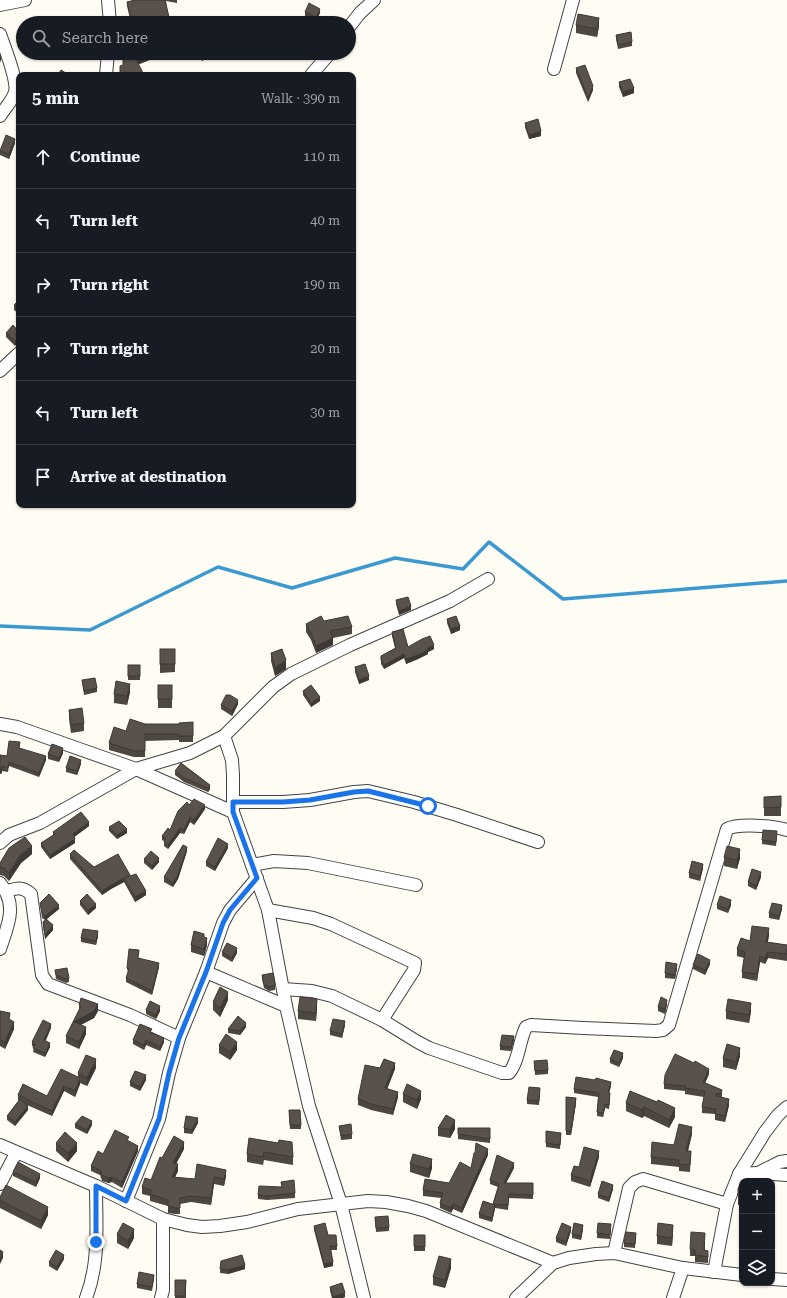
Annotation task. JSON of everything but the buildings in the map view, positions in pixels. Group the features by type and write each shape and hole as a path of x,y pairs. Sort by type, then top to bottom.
{"street":[{"path":"0,5 25,0"},
{"path":"108,0 109,16"},
{"path":"356,18 374,0"},
{"path":"554,69 573,0"},
{"path":"0,34 16,82 16,91 0,116"},
{"path":"106,72 107,60"},
{"path":"314,72 324,60"},
{"path":"0,371 16,356"},
{"path":"0,843 9,835 40,823 136,769 190,753 224,736 273,687 291,674 350,645 450,601 488,579"},
{"path":"0,724 17,726 136,769 233,807 310,800 368,791 457,814 538,842"},
{"path":"224,736 232,760 234,775 233,807 268,910 286,1006 309,1106 341,1204 364,1298"},
{"path":"283,989 312,991 332,996 382,1020 429,1048 502,1073 509,1073 514,1067 522,1034 526,1027 531,1025 598,1029 663,1030 669,1025 674,1010 727,828 731,826 775,826 787,830"},
{"path":"252,865 274,861 308,863 416,884"},
{"path":"126,1201 159,1119 169,1073 179,1038 227,917 230,910 257,878"},
{"path":"0,949 11,910 3,887 25,889 31,894 42,975 48,984 130,1015 179,1038"},
{"path":"268,910 313,918 331,924 415,963 414,970 382,1020"},
{"path":"206,972 286,1006"},
{"path":"714,1272 728,1204 739,1174 765,1132 787,1106"},
{"path":"0,1145 96,1186 162,1219 194,1226 220,1226 247,1222 298,1209 368,1201 386,1202 426,1211 552,1263"},
{"path":"0,1184 16,1153"},
{"path":"757,1174 780,1162 787,1161"},
{"path":"739,1174 787,1175"},
{"path":"614,1253 629,1188 635,1182 643,1179 728,1204"},
{"path":"86,1298 92,1282 96,1256 96,1186"},
{"path":"161,1298 162,1219"},
{"path":"516,1298 552,1263 569,1258 614,1253 682,1268 739,1275"},
{"path":"673,1298 682,1268"},
{"path":"775,1278 787,1280"}],"waterway":[{"path":"0,626 90,630 218,567 292,588 395,558 463,569 489,542 563,599 787,581"}],"route":[{"path":"96,1242 96,1186 126,1201 159,1119 169,1073 179,1038 206,972 223,923 230,910 257,878 233,812 233,802 283,802 310,800 368,791 428,806"}]}
